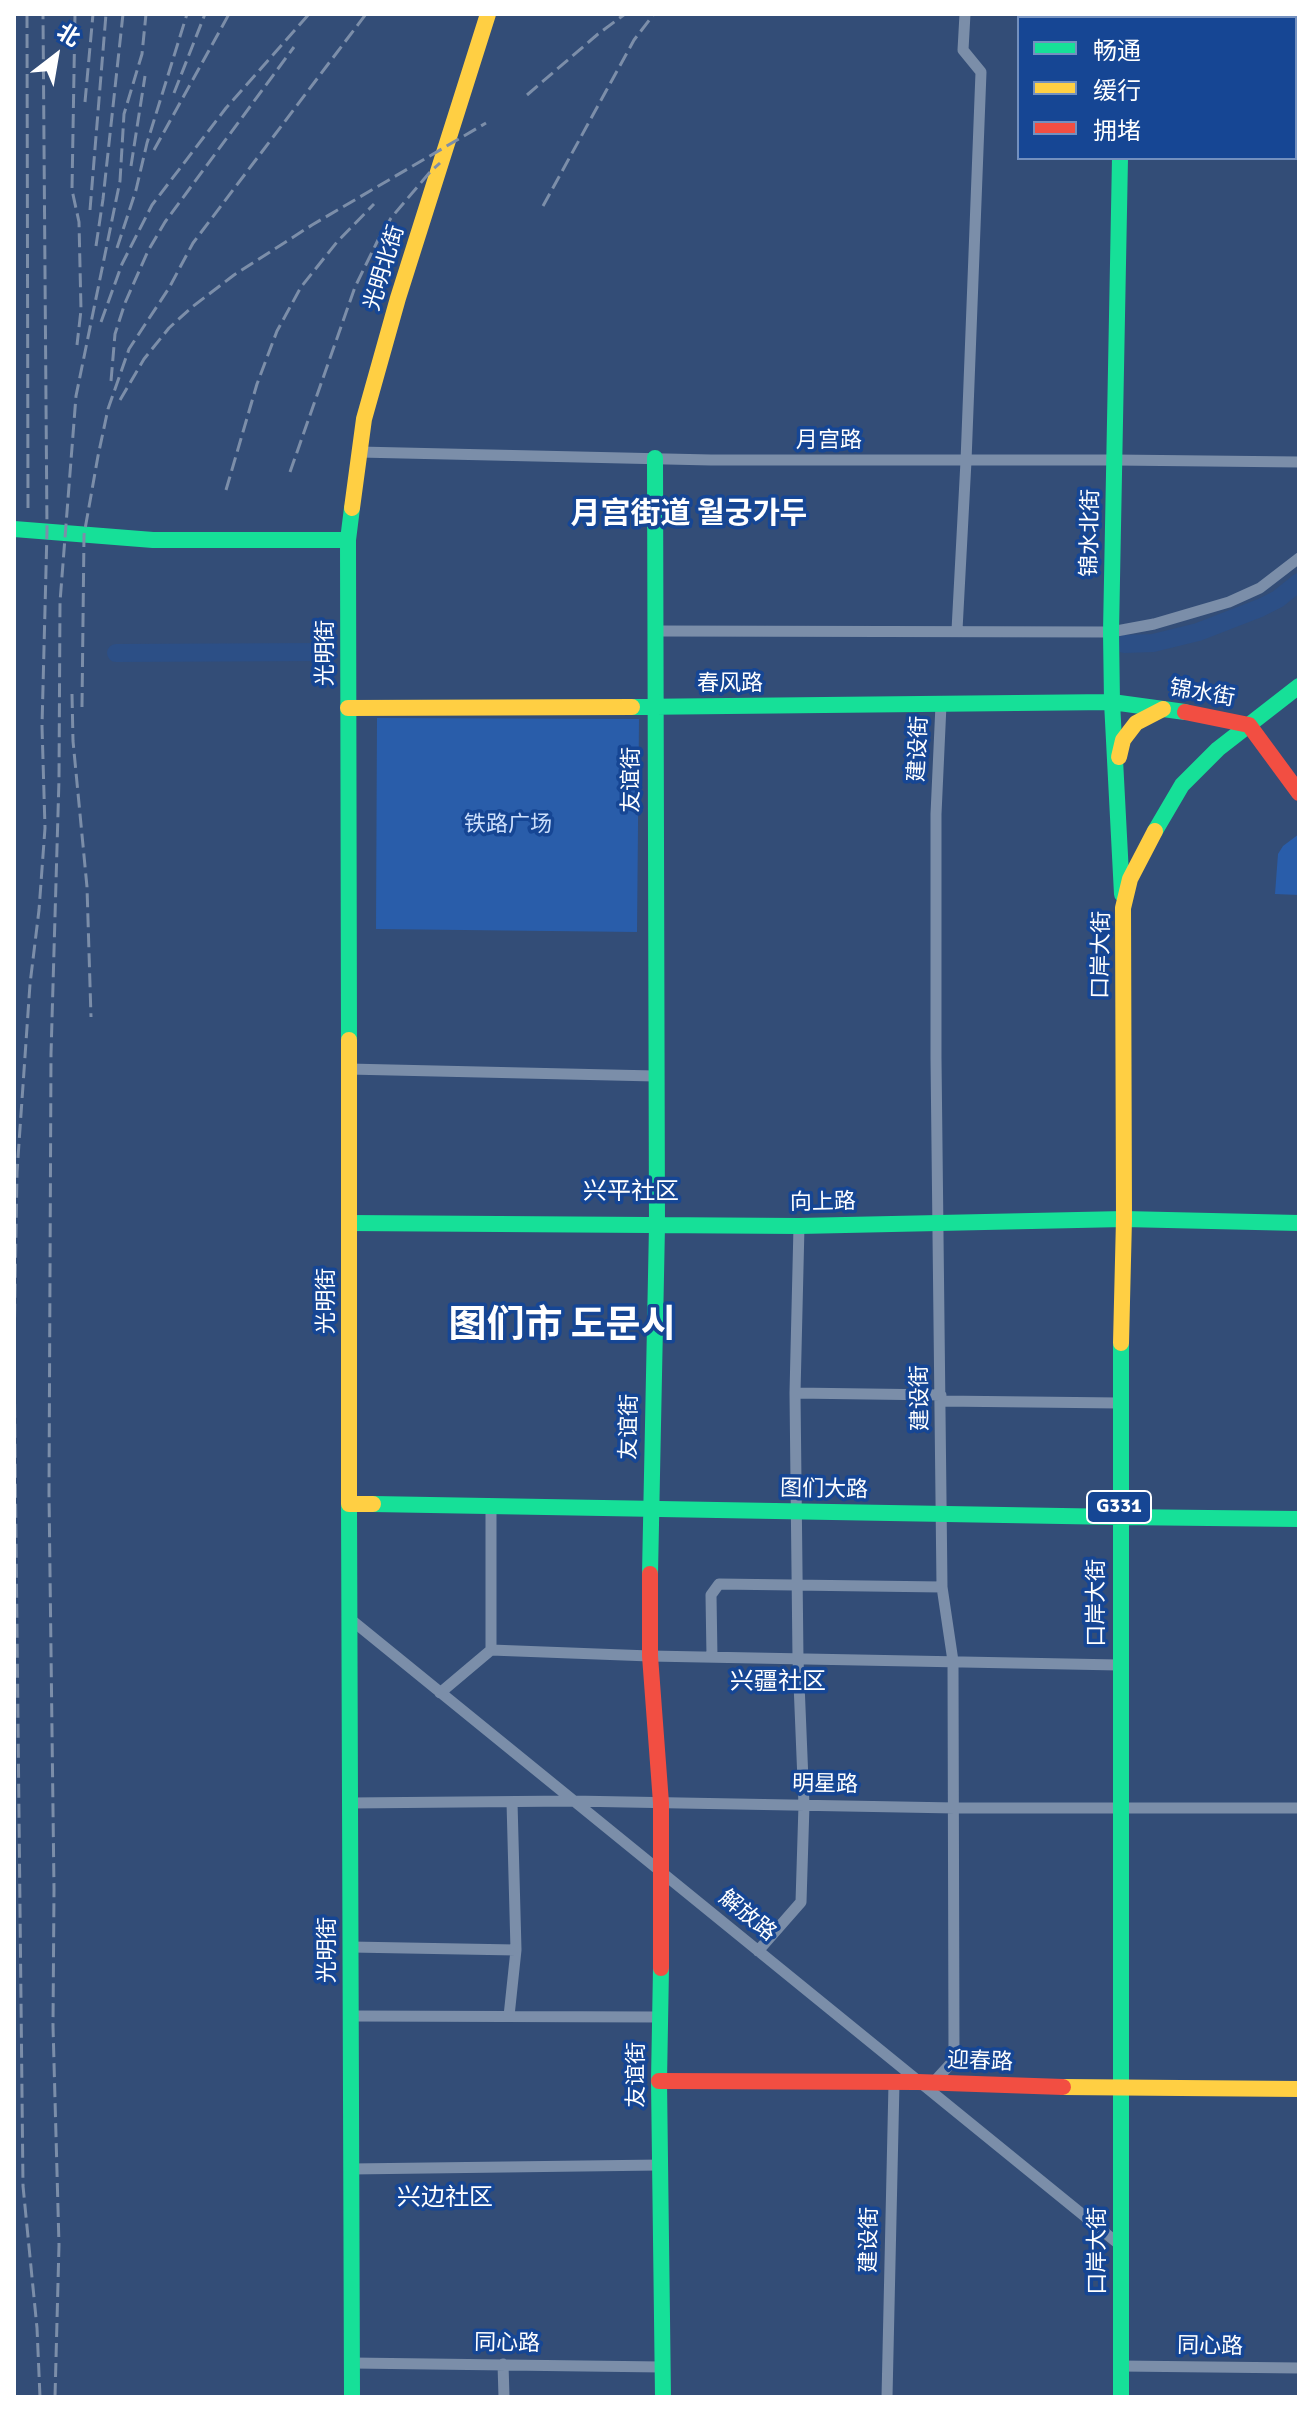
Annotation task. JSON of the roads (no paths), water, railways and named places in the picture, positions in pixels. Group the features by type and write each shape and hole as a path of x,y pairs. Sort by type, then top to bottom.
{"main road":[{"name":"光明北街","path":"348,540 364,419 398,298 488,14"},
{"name":"锦水北街","path":"1120,160 1111,632 1123,908"},
{"name":"友谊街","path":"655,458 657,1226 650,1656 661,1803 659,2081 663,2397"},
{"path":"14,529 153,540 348,540"},
{"name":"光明街","path":"348,540 352,2397"},
{"name":"口岸大街","path":"1121,2397 1119,1403 1124,1219 1123,908 1130,879 1143,851 1182,785 1218,749 1299,686"},
{"name":"春风路","path":"348,708 1112,702"},
{"name":"锦水街","path":"1112,702 1217,717 1249,725 1299,793"},
{"path":"1115,774 1123,740 1136,723 1163,709"},
{"name":"向上路","path":"349,1223 799,1226 1124,1219 1299,1223"},
{"name":"图们大路","path":"349,1504 1299,1519"},
{"name":"迎春路","path":"659,2081 1299,2089"}],"street":[{"path":"957,630 981,72 963,50 965,14"},
{"name":"月宫路","path":"359,452 655,458 1299,462"},
{"path":"656,631 1111,632 1154,624 1229,602 1260,588 1299,558"},
{"name":"建设街","path":"925,2082 954,2060 953,1661 942,1587 936,1058 936,814 941,705"},
{"path":"348,1069 655,1076"},
{"path":"758,1951 801,1902 804,1805 798,1659 795,1393 799,1226"},
{"path":"795,1393 1119,1403"},
{"path":"491,1506 491,1650"},
{"path":"712,1657 711,1595 719,1584 942,1587"},
{"name":"解放路","path":"349,1618 758,1951 925,2082 1120,2245"},
{"path":"440,1693 491,1650 1119,1665"},
{"name":"明星路","path":"350,1803 572,1801 955,1808 1299,1808"},
{"path":"509,2016 516,1950 512,1802"},
{"path":"351,1947 516,1950"},
{"path":"351,2016 659,2017"},
{"name":"建设街","path":"887,2397 894,2083"},
{"path":"351,2169 660,2165"},
{"name":"同心路","path":"352,2363 662,2367"},
{"path":"503,2364 504,2397"},
{"name":"同心路","path":"1121,2366 1299,2368"}],"waterway":[{"path":"1124,644 1153,643 1198,632 1260,608 1278,599 1299,582"},
{"path":"116,653 322,652"}],"railway":[{"path":"27,14 28,508"},
{"path":"40,2397 37,2328 23,2186 14,1351 17,1172 45,828 42,726 47,531 43,14"},
{"path":"75,14 72,190 79,222 81,310 77,345"},
{"path":"85,102 93,14"},
{"path":"90,210 106,14"},
{"path":"96,246 123,14"},
{"path":"55,2397 59,2245 53,2026 49,1493 51,1054 59,779 60,602 76,396 120,181 124,114 142,54 146,14"},
{"path":"117,248 187,14"},
{"path":"174,93 205,14"},
{"path":"154,150 229,14"},
{"path":"101,322 122,264 152,205 226,108 309,14"},
{"path":"82,707 84,535 108,409 129,349 169,288 193,243 366,14"},
{"path":"527,95 625,14"},
{"path":"543,206 634,40 654,14"},
{"path":"111,381 115,334 148,251 165,222 294,47"},
{"path":"131,166 145,76"},
{"path":"120,400 144,359 169,328 234,275 312,225 486,123"},
{"path":"290,472 355,287 391,218 440,163"},
{"path":"226,490 257,384 277,331 301,287 337,242 374,204"},
{"path":"72,694 73,741 87,887 91,1017"}],"district":[{"name":"月宫街道 월궁가두","path":"689,515"},
{"name":"兴平社区","path":"631,1193"},
{"name":"图们市 도문시","path":"562,1327"},
{"name":"兴疆社区","path":"778,1683"},
{"name":"兴边社区","path":"445,2199"}],"park label":[{"name":"铁路广场","path":"508,825"}]}
